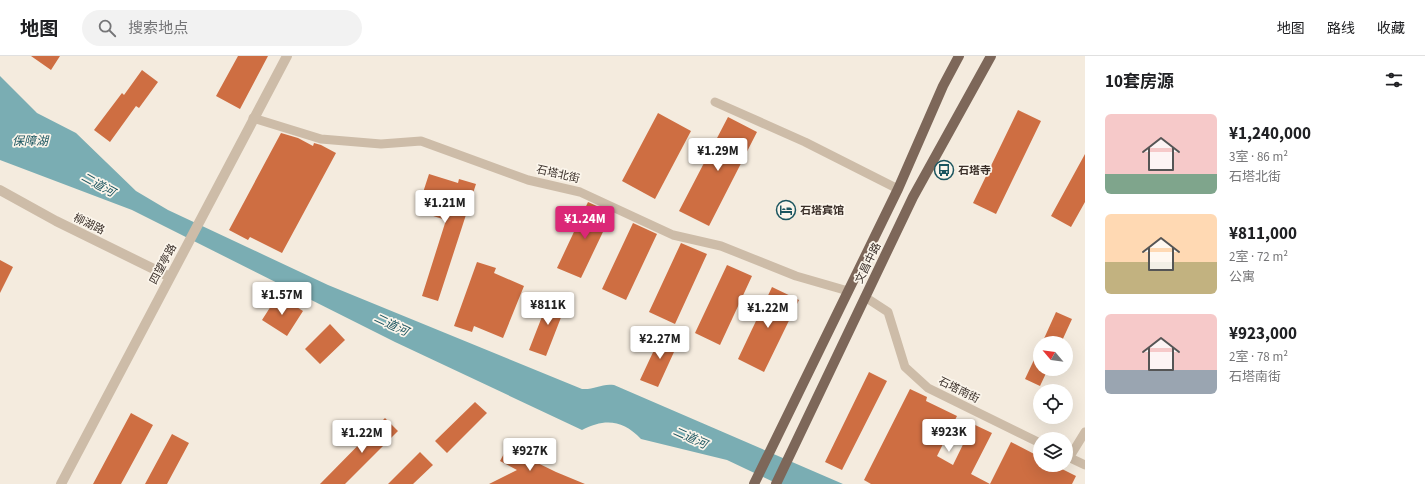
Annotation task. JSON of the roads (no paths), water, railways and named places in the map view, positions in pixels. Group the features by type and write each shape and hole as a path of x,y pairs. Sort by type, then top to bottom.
{"main road":[{"name":"文昌中路","path":"754,484 898,189 943,86 959,56"},
{"name":"文昌中路","path":"776,484 913,197 991,56"}],"street":[{"name":"四望亭路","path":"60,484 287,56"},
{"path":"715,102 805,142 898,189"},
{"name":"石塔北街","path":"253,118 321,139 381,144 421,140 528,180 580,192 673,234 721,246 796,276 848,291"},
{"name":"柳湖路","path":"0,190 56,221 170,277"},
{"name":"石塔南街","path":"865,297 888,312 905,367 928,388 1033,440"},
{"path":"1073,450 1085,432"},
{"path":"1073,459 1085,465"}],"water":[{"path":"0,76 37,113 76,133 136,191 168,210 328,285 582,389 614,385 843,484 778,484 727,460 641,439 627,428 613,423 598,424 582,430 395,342 132,210 0,160"}],"place":[{"name":"石塔寺","path":"944,170"},
{"name":"石塔宾馆","path":"786,210"}],"water label":[{"name":"保障湖","path":"30,141"},
{"name":"二道河","path":"98,185"},
{"name":"二道河","path":"391,325"},
{"name":"二道河","path":"690,438"}]}
